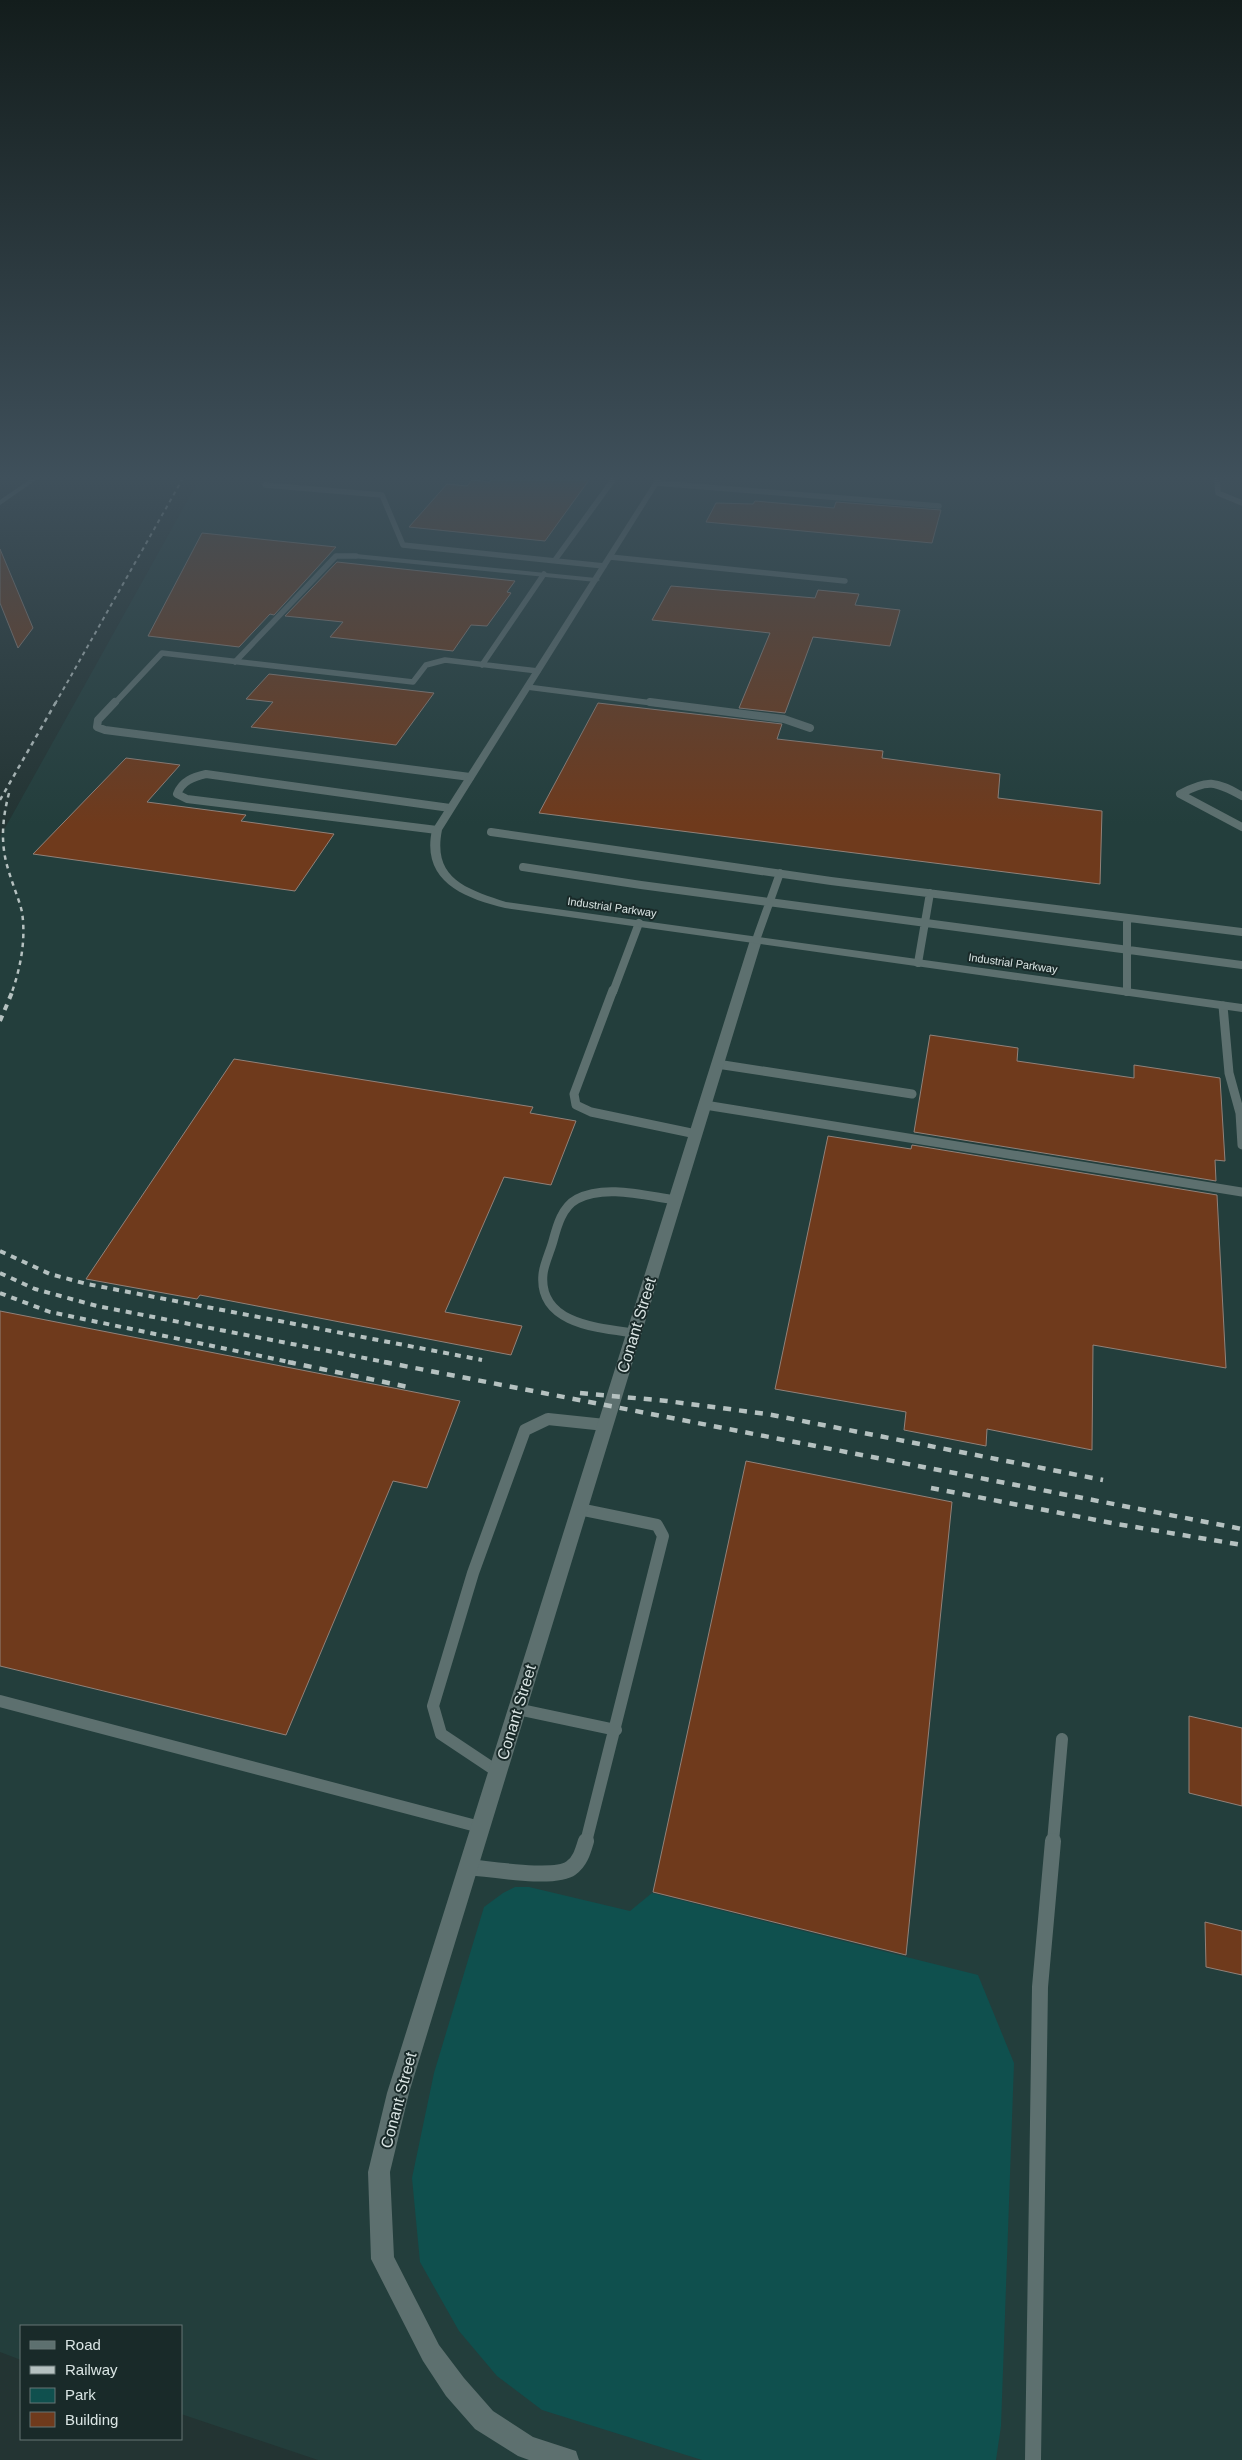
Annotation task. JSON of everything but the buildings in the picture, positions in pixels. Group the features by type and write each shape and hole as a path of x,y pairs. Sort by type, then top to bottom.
{"street":[{"name":"Industrial Parkway","path":"587,595 437,830 432,843 436,863 447,878 471,894 505,905 1242,1008"},
{"name":"Conant Street","path":"526,2447 484,2420 455,2387 431,2354 383,2259 379,2172 398,2093 756,940"},
{"path":"526,2447 566,2460"}],"lane":[{"path":"235,662 299,595"},
{"path":"482,665 530,595"},
{"path":"470,777 105,730 97,727 98,720 162,654 413,682 426,665 445,660 538,671"},
{"path":"527,687 784,719 810,728"},
{"path":"437,830 187,799 177,794 178,789 190,778 206,774 450,808"},
{"path":"1242,796 1215,782 1202,782 1180,794 1242,827"},
{"path":"492,832 930,894 1242,932"},
{"path":"523,867 1242,965"},
{"path":"756,940 780,873"},
{"path":"918,963 930,894"},
{"path":"1127,919 1127,992"},
{"path":"639,923 574,1094 576,1105 590,1112 696,1134"},
{"path":"1223,1006 1229,1073 1240,1113 1242,1145"},
{"path":"717,1064 912,1094"},
{"path":"705,1105 1242,1192"},
{"path":"634,1333 583,1324 559,1315 545,1295 542,1283 543,1273 566,1208 579,1197 610,1193 675,1200"},
{"path":"498,1772 441,1734 433,1706 473,1573 525,1430 548,1419 605,1425"},
{"path":"468,1867 554,1874 571,1869 581,1855 586,1842 616,1730 663,1536 657,1526 646,1522 579,1509"},
{"path":"0,1701 480,1827"},
{"path":"517,1709 616,1730"},
{"path":"1033,2460 1040,1987 1062,1739"}],"shaded area":[{"path":"135,595 1242,595 1242,2460 318,2460 182,2414 182,2325 20,2325 20,2360 0,2352 0,837"}],"green space":[{"path":"515,1887 529,1887 630,1911 652,1893 978,1975 1014,2063 1001,2426 996,2460 702,2460 542,2410 497,2376 459,2331 420,2262 412,2178 434,2073 484,1907"}],"railway":[{"path":"55,704 117,595"},
{"path":"0,800 56,702"},
{"path":"9,793 4,823 4,852 22,912 23,922 20,962 12,992"},
{"path":"0,1021 13,990"},
{"path":"0,1251 50,1274 87,1284 482,1360"},
{"path":"0,1273 35,1289 97,1306 390,1363"},
{"path":"0,1293 50,1312 294,1363"},
{"path":"288,1362 413,1388"},
{"path":"384,1362 1242,1529"},
{"path":"580,1393 667,1401 767,1414 1103,1480"},
{"path":"931,1488 1117,1524 1242,1545"}]}
